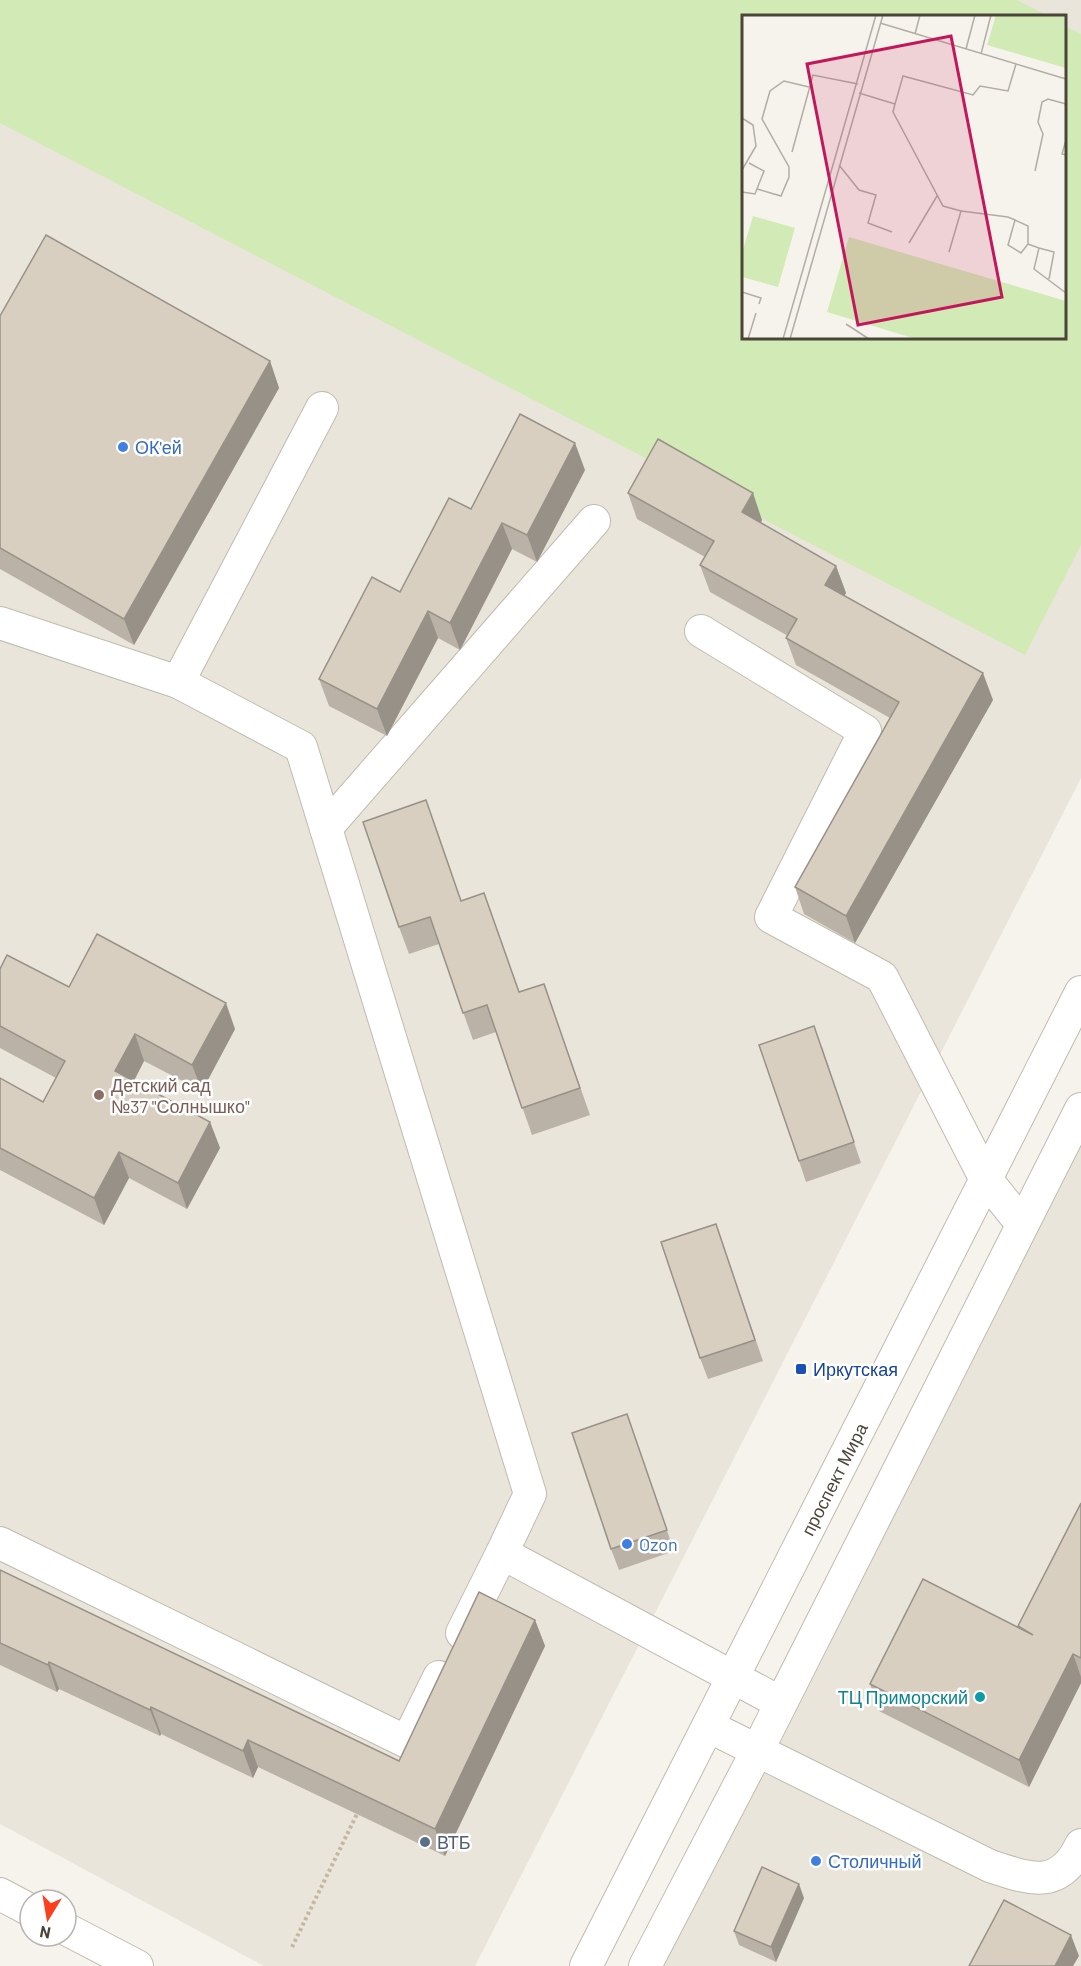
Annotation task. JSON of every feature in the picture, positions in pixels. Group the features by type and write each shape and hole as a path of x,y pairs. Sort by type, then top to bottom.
{"street":[{"path":"178,682 322,408"},
{"path":"326,828 594,521"},
{"path":"0,623 178,682 302,747 530,1494 407,1742 0,1543"},
{"path":"701,631 865,731 771,917 882,977 985,1178 1022,1224"},
{"name":"проспект Мира","path":"586,1966 1081,992"},
{"path":"645,1966 781,1703 1081,1109"},
{"path":"502,1554 781,1703"},
{"path":"708,1726 990,1866 1027,1878 1054,1876 1072,1863 1081,1845"},
{"path":"0,1894 18,1904"},
{"path":"78,1935 137,1966"}],"path":[{"path":"292,1947 357,1814"}],"shaded area":[{"path":"0,0 1081,0 1081,778 475,1966 264,1966 0,1824"},
{"path":"1081,1129 1081,1966 646,1966"}],"green space":[{"path":"0,0 1017,0 1046,15 742,15 742,339 1066,339 1066,26 1081,34 1081,545 1025,655 0,123"}],"building":[{"name":"ОК'ей","path":"46,235 270,361 124,619 0,548 0,316"},
{"path":"520,414 575,443 527,535 502,523 450,623 428,611 377,709 319,679 372,577 400,592 449,498 471,509"},
{"path":"658,439 753,493 742,512 836,566 825,585 983,673 846,916 795,887 899,702 786,638 797,619 700,565 714,541 628,493"},
{"path":"426,800 461,901 484,893 519,992 544,984 580,1088 522,1108 487,1005 463,1013 430,917 399,927 363,822"},
{"name":"Детский сад №37 \"Солнышко\"","path":"97,934 226,1003 192,1065 135,1034 115,1071 210,1122 178,1183 119,1152 94,1198 0,1148 0,1078 43,1102 65,1061 0,1026 0,969 7,955 69,987"},
{"path":"814,1026 854,1142 799,1161 759,1045"},
{"path":"716,1224 755,1340 700,1358 661,1242"},
{"path":"627,1414 667,1530 611,1549 572,1433"},
{"path":"1081,1503 1081,1658 1073,1654 1019,1760 870,1684 923,1579 1033,1635 1018,1626"},
{"path":"0,1570 399,1761 479,1592 535,1620 435,1829 248,1740 243,1751 151,1707 150,1710 49,1662 48,1665 0,1643"},
{"path":"762,1867 799,1884 771,1947 734,1931"},
{"path":"1004,1900 1071,1935 1055,1966 969,1966"}],"place":[{"name":"ОК'ей","path":"123,447"},
{"name":"Детский сад №37 \"Солнышко\"","path":"99,1095"},
{"name":"Иркутская","path":"801,1369"},
{"name":"Ozon","path":"627,1544"},
{"name":"ТЦ Приморский","path":"980,1697"},
{"name":"ВТБ","path":"425,1842"},
{"name":"Столичный","path":"816,1861"}]}
